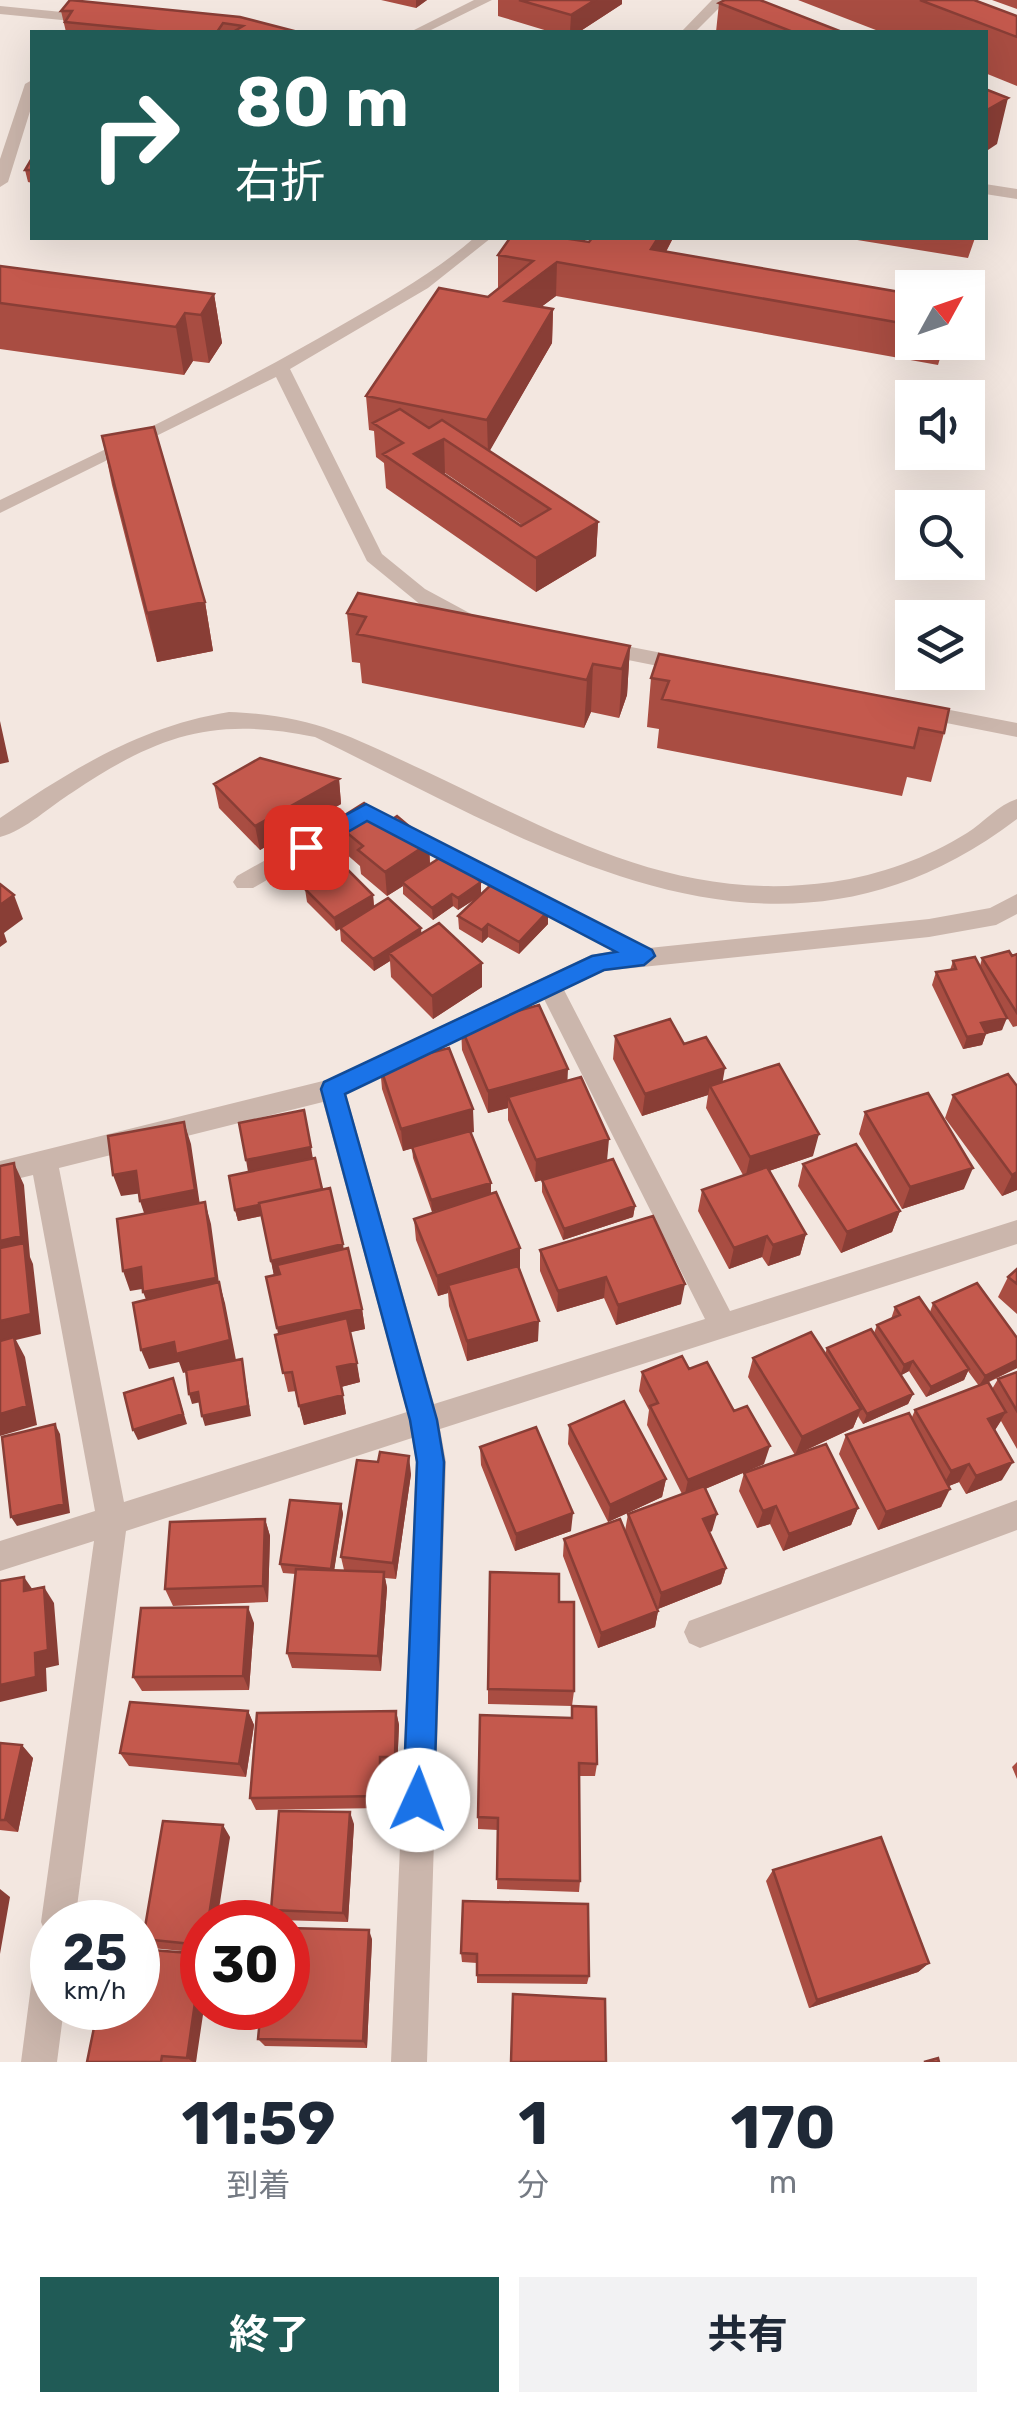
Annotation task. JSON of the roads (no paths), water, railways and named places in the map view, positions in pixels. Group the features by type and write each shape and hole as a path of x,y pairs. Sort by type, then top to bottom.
{"street":[{"path":"63,30 80,0"},
{"path":"421,30 485,0"},
{"path":"690,30 720,0"},
{"path":"0,10 115,21"},
{"path":"0,182 30,90"},
{"path":"988,189 1017,194"},
{"path":"0,507 178,422 280,368 406,294 481,240"},
{"path":"280,368 374,557 398,581 435,606 496,628"},
{"path":"573,643 708,669"},
{"path":"901,707 1017,730"},
{"path":"0,829 135,742 198,722 242,718 296,724 321,732 627,872 689,889 811,893 873,882 960,850 1017,806"},
{"path":"245,882 366,812 644,956"},
{"path":"0,1172 332,1089 600,962 929,928 996,916 1017,904"},
{"path":"550,986 723,1326"},
{"path":"332,1089 424,1420 430,1462 409,2062"},
{"path":"44,1160 112,1520 61,1900"},
{"path":"0,1556 1017,1232"},
{"path":"700,1632 1017,1515"},
{"path":"39,2062 43,2030"}]}
